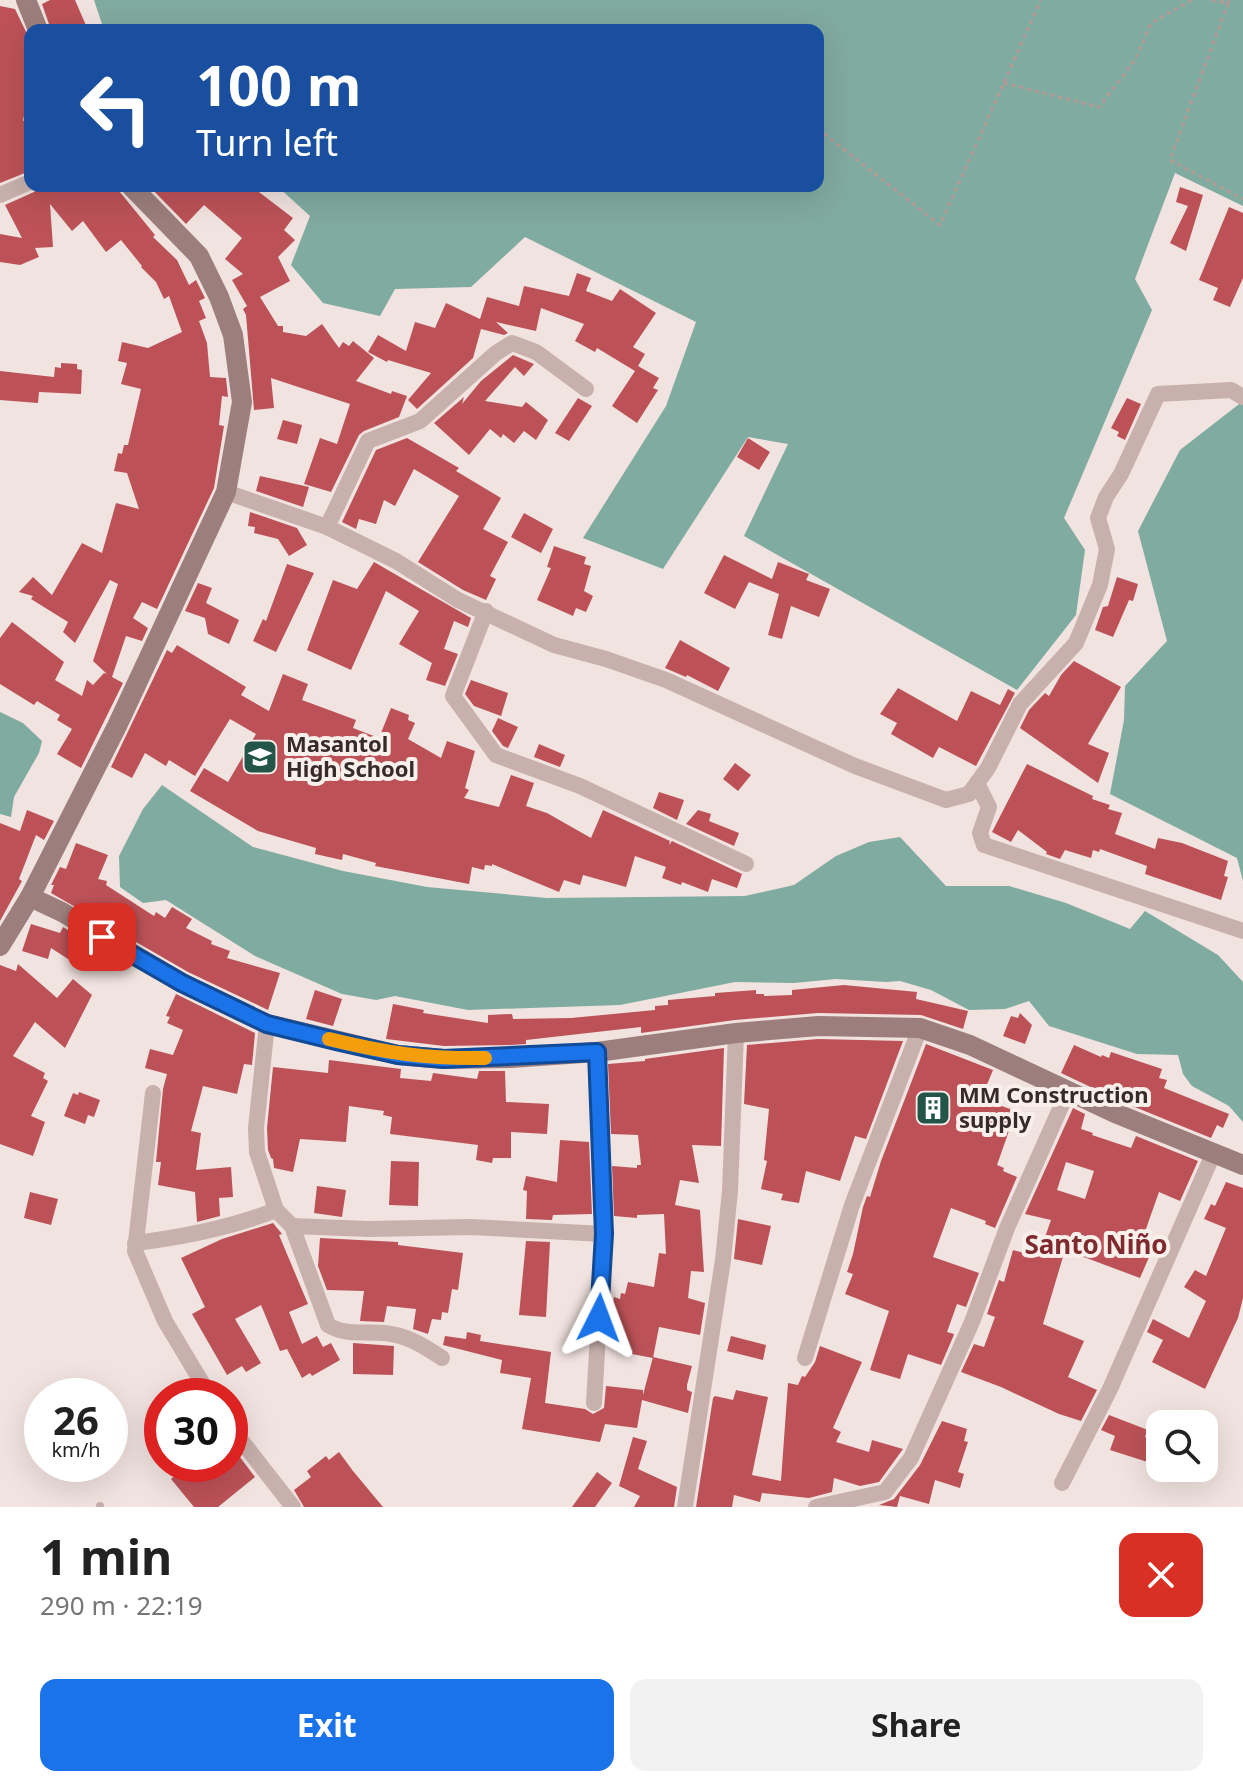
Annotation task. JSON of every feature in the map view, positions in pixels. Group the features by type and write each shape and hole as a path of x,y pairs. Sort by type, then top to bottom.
{"main road":[{"path":"26,0 36,24"},
{"path":"0,946 30,897 117,726 226,492 242,402 233,335 199,256 137,192"},
{"path":"30,897 62,912 182,983 267,1024 398,1055 444,1059 597,1052 736,1033 845,1025 920,1028 970,1045 1115,1113 1243,1165"}],"street":[{"path":"0,195 24,185"},
{"path":"327,527 368,441 420,421 496,353 512,343 536,352 586,389"},
{"path":"226,492 327,527 396,561 458,600 554,645 666,680 855,766 946,800 969,794 988,768 1020,704 1076,643 1100,585 1107,549 1098,518 1158,394 1231,390 1243,397"},
{"path":"486,611 453,696 496,755 580,786 746,864"},
{"path":"977,783 989,807 980,833 984,845 1243,931"},
{"path":"267,1024 256,1128 257,1152 276,1210 292,1226 328,1325 340,1332 386,1333 414,1340 442,1358"},
{"path":"805,1358 852,1205 920,1028"},
{"path":"685,1507 723,1260 730,1191 736,1033"},
{"path":"594,1403 604,1234 597,1052"},
{"path":"816,1507 885,1492 911,1458 972,1322 1007,1228 1068,1091"},
{"path":"153,1093 135,1243 144,1275 165,1321 199,1378"},
{"path":"1062,1483 1110,1389 1214,1152"},
{"path":"135,1243 186,1237 225,1228 276,1210"},
{"path":"292,1226 368,1229 471,1227 604,1234"},
{"path":"248,1449 293,1507"}],"path":[{"path":"824,134 940,225 1041,0"},
{"path":"1004,83 1099,107 1135,60 1151,23 1192,0"},
{"path":"1212,0 1228,1 1170,160 1243,199"}],"water":[{"path":"94,0 1243,0 1243,206 1175,173 1135,279 1152,310 1064,518 1085,550 1076,615 1017,690 744,536 788,444 748,437 663,569 583,538 666,406 696,322 525,237 471,287 395,289 380,316 323,303 291,265 310,216 284,192 824,192 824,24 102,24"},
{"path":"1243,401 1243,881 1237,858 1110,794 1124,720 1125,686 1167,641 1138,531 1180,450"},
{"path":"0,712 23,723 42,741 39,753 14,797 11,817 0,814"},
{"path":"162,785 253,847 343,871 427,887 547,898 745,896 794,885 836,856 869,842 900,837 946,886 1009,886 1066,903 1130,929 1145,911 1218,955 1243,982 1243,1122 1229,1106 1192,1086 1183,1074 1178,1055 1137,1054 1049,1026 1029,1001 1005,1009 969,1010 931,990 900,981 735,982 620,1005 468,1010 395,996 376,1000 342,994 255,956 166,900 143,903 120,887 119,856 143,809"}],"building":[{"path":"50,0 75,0 85,24 49,24 42,4"},
{"path":"0,6 15,9 24,28 24,173 0,183"},
{"path":"1180,187 1203,195 1186,251 1170,243 1188,206 1176,202"},
{"path":"34,192 120,192 155,235 153,237 177,260 189,285 196,280 205,298 199,301 206,318 199,321 207,343 210,377 226,378 228,397 222,396 219,425 224,426 214,488 157,609 142,602 133,618 148,628 142,641 126,636 112,677 123,683 81,768 57,754 72,729 57,720 60,715 37,701 34,705 0,684 0,638 12,622 64,662 55,680 82,696 87,680 93,685 104,673 107,674 93,661 118,584 110,580 75,643 63,632 68,622 31,599 33,596 19,592 33,577 52,595 82,543 102,553 116,503 139,509 127,473 114,471 118,453 122,454 124,445 128,445 141,389 121,384 127,363 118,361 122,342 148,348 182,332 169,296 164,299 156,282 121,240 106,252 83,221 72,231 50,204 53,247 35,248 39,257 20,265 0,262 0,234 22,238 5,205"},
{"path":"155,192 259,192 293,218 284,230 295,240 278,257 290,281 260,297 278,326 283,326 283,332 306,336 322,324 339,348 343,342 349,346 353,341 374,358 356,381 391,394 392,391 407,396 399,417 359,435 331,492 304,484 320,438 337,444 350,404 271,378 274,408 254,410 243,309 247,306 232,280 243,274 225,259 242,238 204,205 186,224"},
{"path":"1229,207 1243,213 1243,278 1230,307 1213,300 1218,288 1199,280"},
{"path":"577,273 591,278 586,291 612,301 620,289 656,313 633,347 645,354 638,366 659,378 653,388 658,390 637,423 612,406 635,371 597,348 595,352 575,341 584,324 541,308 536,331 496,322 508,333 504,335 481,329 473,358 417,409 408,400 431,373 387,362 368,352 378,335 406,351 415,322 435,328 446,303 480,319 487,297 519,306 524,286 569,296"},
{"path":"513,355 534,364 524,376 515,367 485,401 522,407 526,402 548,420 536,440 524,431 514,443 490,429 469,455 434,423 464,397 462,404 481,381"},
{"path":"61,363 77,364 77,369 82,370 81,394 39,392 38,403 0,400 0,371 54,377 55,367 61,368"},
{"path":"578,398 592,406 569,441 555,433"},
{"path":"1127,398 1141,404 1125,440 1111,428"},
{"path":"283,420 302,425 297,444 277,439"},
{"path":"407,438 459,468 456,471 501,498 483,529 508,542 490,576 496,579 486,600 463,590 418,562 459,496 414,469 395,506 384,500 376,524 359,519 356,529 342,522 376,450"},
{"path":"748,438 770,452 759,470 737,457"},
{"path":"260,476 309,487 303,507 256,491"},
{"path":"250,512 297,528 307,545 289,556 278,539 254,533 255,527 248,526"},
{"path":"524,513 553,529 541,553 511,537"},
{"path":"554,546 586,557 584,564 591,566 584,591 593,596 586,612 576,608 573,616 537,600 551,568 547,567"},
{"path":"724,555 772,579 778,562 809,574 806,580 830,589 819,617 791,606 782,639 768,635 779,594 749,582 735,609 704,593"},
{"path":"374,562 471,618 468,627 454,621 444,649 458,654 445,686 426,680 432,663 399,644 419,611 386,591 351,670 307,650 333,580 357,589"},
{"path":"287,564 314,573 276,652 253,641 263,619 266,621"},
{"path":"1117,577 1138,584 1133,601 1129,600 1113,637 1095,630 1103,607 1108,606"},
{"path":"198,583 212,588 206,603 239,620 229,644 208,634 205,618 185,611"},
{"path":"680,640 730,668 718,691 665,668"},
{"name":"Masantol High School","path":"177,645 246,687 241,695 269,711 283,674 308,684 302,700 356,720 353,728 379,738 391,708 409,715 408,720 415,723 408,739 441,758 447,741 475,751 465,788 469,790 464,798 499,807 511,775 534,783 526,806 547,813 591,838 603,810 670,841 669,845 672,841 742,874 737,888 712,879 708,892 682,882 681,885 662,878 666,867 635,856 626,887 583,875 580,885 564,880 559,892 492,864 485,865 484,870 472,867 469,884 375,866 376,863 343,854 342,860 315,854 316,848 258,831 190,791 204,768 228,782 256,734 230,719 195,776 169,760 166,766 145,753 132,778 111,767 167,650 172,653"},
{"path":"1074,661 1121,687 1088,744 1109,753 1098,783 1020,728 1029,710 1045,693 1049,696 1061,675"},
{"path":"471,680 508,693 501,716 474,706 465,694"},
{"path":"898,688 957,721 971,691 1000,705 1008,689 1015,693 976,766 939,747 933,758 891,734 897,723 880,714"},
{"path":"498,718 518,727 508,748 492,731"},
{"path":"539,744 565,755 560,767 534,757"},
{"path":"735,763 751,775 738,791 723,779"},
{"path":"1027,764 1093,796 1092,799 1110,805 1108,809 1122,813 1115,834 1155,849 1158,838 1182,843 1228,861 1224,876 1228,877 1221,900 1145,874 1147,866 1100,849 1099,852 1093,850 1091,858 1065,850 1060,859 1046,854 1018,830 1011,842 992,832"},
{"path":"659,792 684,800 677,820 653,808"},
{"path":"27,810 54,821 44,840 36,835 19,879 22,881 0,921 0,823 20,831"},
{"path":"698,810 711,814 709,821 739,833 734,846 686,824"},
{"path":"76,843 108,855 98,879 107,881 106,885 154,916 156,912 165,918 172,907 192,919 186,928 212,941 211,944 230,951 227,958 280,973 268,1010 188,972 51,893 54,885 51,885 60,867 66,869"},
{"path":"31,924 60,933 63,927 96,947 82,968 51,948 48,959 22,951"},
{"path":"18,964 57,998 73,979 92,995 65,1048 35,1022 13,1056 45,1073 43,1078 48,1081 31,1116 45,1122 33,1156 0,1144 0,965 16,971"},
{"path":"844,985 917,992 916,999 968,1011 963,1029 921,1015 818,1013 641,1033 641,1027 526,1040 526,1044 510,1045 444,1046 386,1039 393,1004 424,1010 423,1013 488,1023 488,1015 512,1014 513,1019 571,1018 655,1010 655,1006 668,1005 668,1000 715,996 715,993 756,990 756,994 764,996 792,995 792,990"},
{"path":"315,990 342,999 333,1026 306,1019"},
{"path":"176,994 255,1033 252,1065 244,1064 237,1094 203,1086 191,1131 201,1133 196,1170 231,1167 233,1197 219,1198 220,1216 197,1222 195,1192 158,1185 161,1162 156,1162 167,1074 145,1068 150,1049 173,1055 183,1030 167,1023 170,1017 166,1016"},
{"path":"1020,1013 1032,1025 1025,1044 1003,1036 1011,1016 1018,1018"},
{"path":"818,1039 903,1041 866,1139 855,1136 840,1181 806,1171 799,1203 781,1200 783,1194 761,1189 767,1161 764,1160 769,1109 744,1104 747,1045"},
{"path":"926,1044 993,1070 981,1099 1016,1111 997,1165 1017,1177 995,1228 985,1224 986,1221 951,1208 933,1257 979,1273 966,1307 957,1304 947,1332 954,1334 941,1365 908,1354 900,1379 870,1370 889,1311 845,1294 853,1274 847,1272 863,1207 867,1196 870,1197"},
{"path":"1074,1045 1101,1057 1109,1058 1111,1052 1162,1069 1159,1078 1167,1080 1164,1088 1229,1114 1223,1128 1217,1125 1211,1138 1061,1073"},
{"path":"724,1048 721,1146 692,1145 699,1183 680,1180 675,1205 700,1210 704,1272 691,1271 688,1298 705,1303 700,1335 659,1327 653,1358 616,1351 620,1334 609,1332 614,1297 620,1299 621,1293 625,1294 628,1282 654,1287 659,1253 666,1254 664,1214 637,1215 637,1218 614,1216 612,1166 637,1168 641,1165 638,1135 611,1134 608,1064"},
{"path":"329,1060 401,1069 400,1078 431,1081 433,1073 477,1079 479,1071 505,1071 506,1102 549,1104 547,1134 511,1132 511,1158 493,1158 492,1163 476,1160 478,1145 390,1134 392,1117 383,1115 384,1111 349,1106 346,1142 300,1139 293,1172 274,1168 268,1150 267,1128 273,1067 328,1073"},
{"path":"79,1092 100,1100 94,1117 88,1115 85,1124 64,1116 73,1093 78,1095"},
{"path":"1073,1108 1085,1114 1081,1129 1092,1135 1131,1148 1136,1136 1198,1161 1180,1201 1159,1192 1141,1243 1153,1248 1140,1278 1065,1250 1043,1324 1084,1341 1068,1377 1097,1390 1081,1421 961,1372 974,1344 984,1347 995,1317 987,1314 999,1280 1004,1282 1013,1250 1038,1257 1051,1220 1025,1214","holes":["1066,1162 1094,1171 1085,1199 1057,1190"]},
{"path":"560,1140 589,1142 592,1214 553,1215 552,1220 526,1219 527,1191 523,1190 526,1176 557,1182"},
{"path":"391,1161 419,1162 418,1206 389,1205"},
{"path":"1226,1182 1243,1188 1243,1298 1238,1318 1205,1389 1152,1362 1163,1340 1147,1332 1153,1319 1189,1338 1206,1301 1184,1287 1195,1270 1206,1276 1226,1228 1204,1219 1211,1204 1215,1206"},
{"path":"317,1186 346,1190 342,1217 314,1213"},
{"path":"30,1192 58,1199 51,1225 24,1218"},
{"path":"738,1219 771,1226 762,1265 734,1259"},
{"path":"273,1223 282,1234 279,1235 308,1304 289,1312 302,1344 317,1336 323,1347 331,1343 340,1360 312,1376 310,1373 302,1378 287,1349 280,1351 261,1305 235,1319 261,1363 246,1372 242,1366 227,1375 192,1314 205,1307 181,1258 222,1239"},
{"path":"320,1238 398,1242 398,1245 463,1253 458,1290 452,1289 448,1313 442,1312 441,1320 432,1319 428,1334 413,1329 416,1309 387,1306 384,1322 360,1321 364,1291 327,1290 318,1266"},
{"path":"526,1241 550,1242 546,1317 519,1315"},
{"path":"467,1332 481,1335 480,1341 551,1352 545,1403 585,1409 593,1414 604,1408 606,1386 643,1390 643,1395 653,1357 692,1366 687,1385 687,1390 692,1392 688,1413 642,1400 637,1428 605,1424 600,1442 522,1429 531,1378 500,1373 502,1360 443,1345 445,1336 466,1339"},
{"path":"731,1336 766,1345 763,1360 727,1351"},
{"path":"353,1343 394,1346 393,1375 353,1374"},
{"path":"820,1346 862,1362 833,1428 841,1432 836,1442 869,1452 872,1440 903,1449 879,1482 860,1486 834,1478 832,1492 809,1498 762,1493 760,1502 734,1495 732,1507 696,1507 713,1398 733,1400 736,1390 768,1397 752,1475 781,1481 788,1383 798,1385 802,1376 805,1377 815,1362"},
{"path":"1109,1415 1146,1429 1146,1462 1110,1450 1115,1436 1101,1430"},
{"path":"942,1421 967,1429 964,1441 968,1442 958,1472 964,1474 960,1488 935,1480 929,1504 900,1496 897,1507 879,1505 894,1499 920,1465"},
{"path":"633,1437 647,1441 638,1469 677,1487 674,1507 634,1507 640,1496 619,1486"},
{"path":"339,1452 383,1507 304,1507 294,1490 311,1477 307,1471 326,1456 329,1460"},
{"path":"248,1468 255,1477 218,1507 194,1507 173,1482 248,1482"},
{"path":"597,1472 612,1483 595,1507 572,1507"}],"slow traffic":[{"path":"329,1039 398,1055 444,1059 485,1058"}],"place":[{"name":"Masantol High School","path":"260,757"},
{"name":"MM Construction supply","path":"933,1108"}],"district":[{"name":"Santo Niño","path":"1096,1245"}],"route":[{"path":"102,937 182,983 267,1024 336,1041 398,1055 444,1059 597,1052 604,1234 599,1318"}]}
